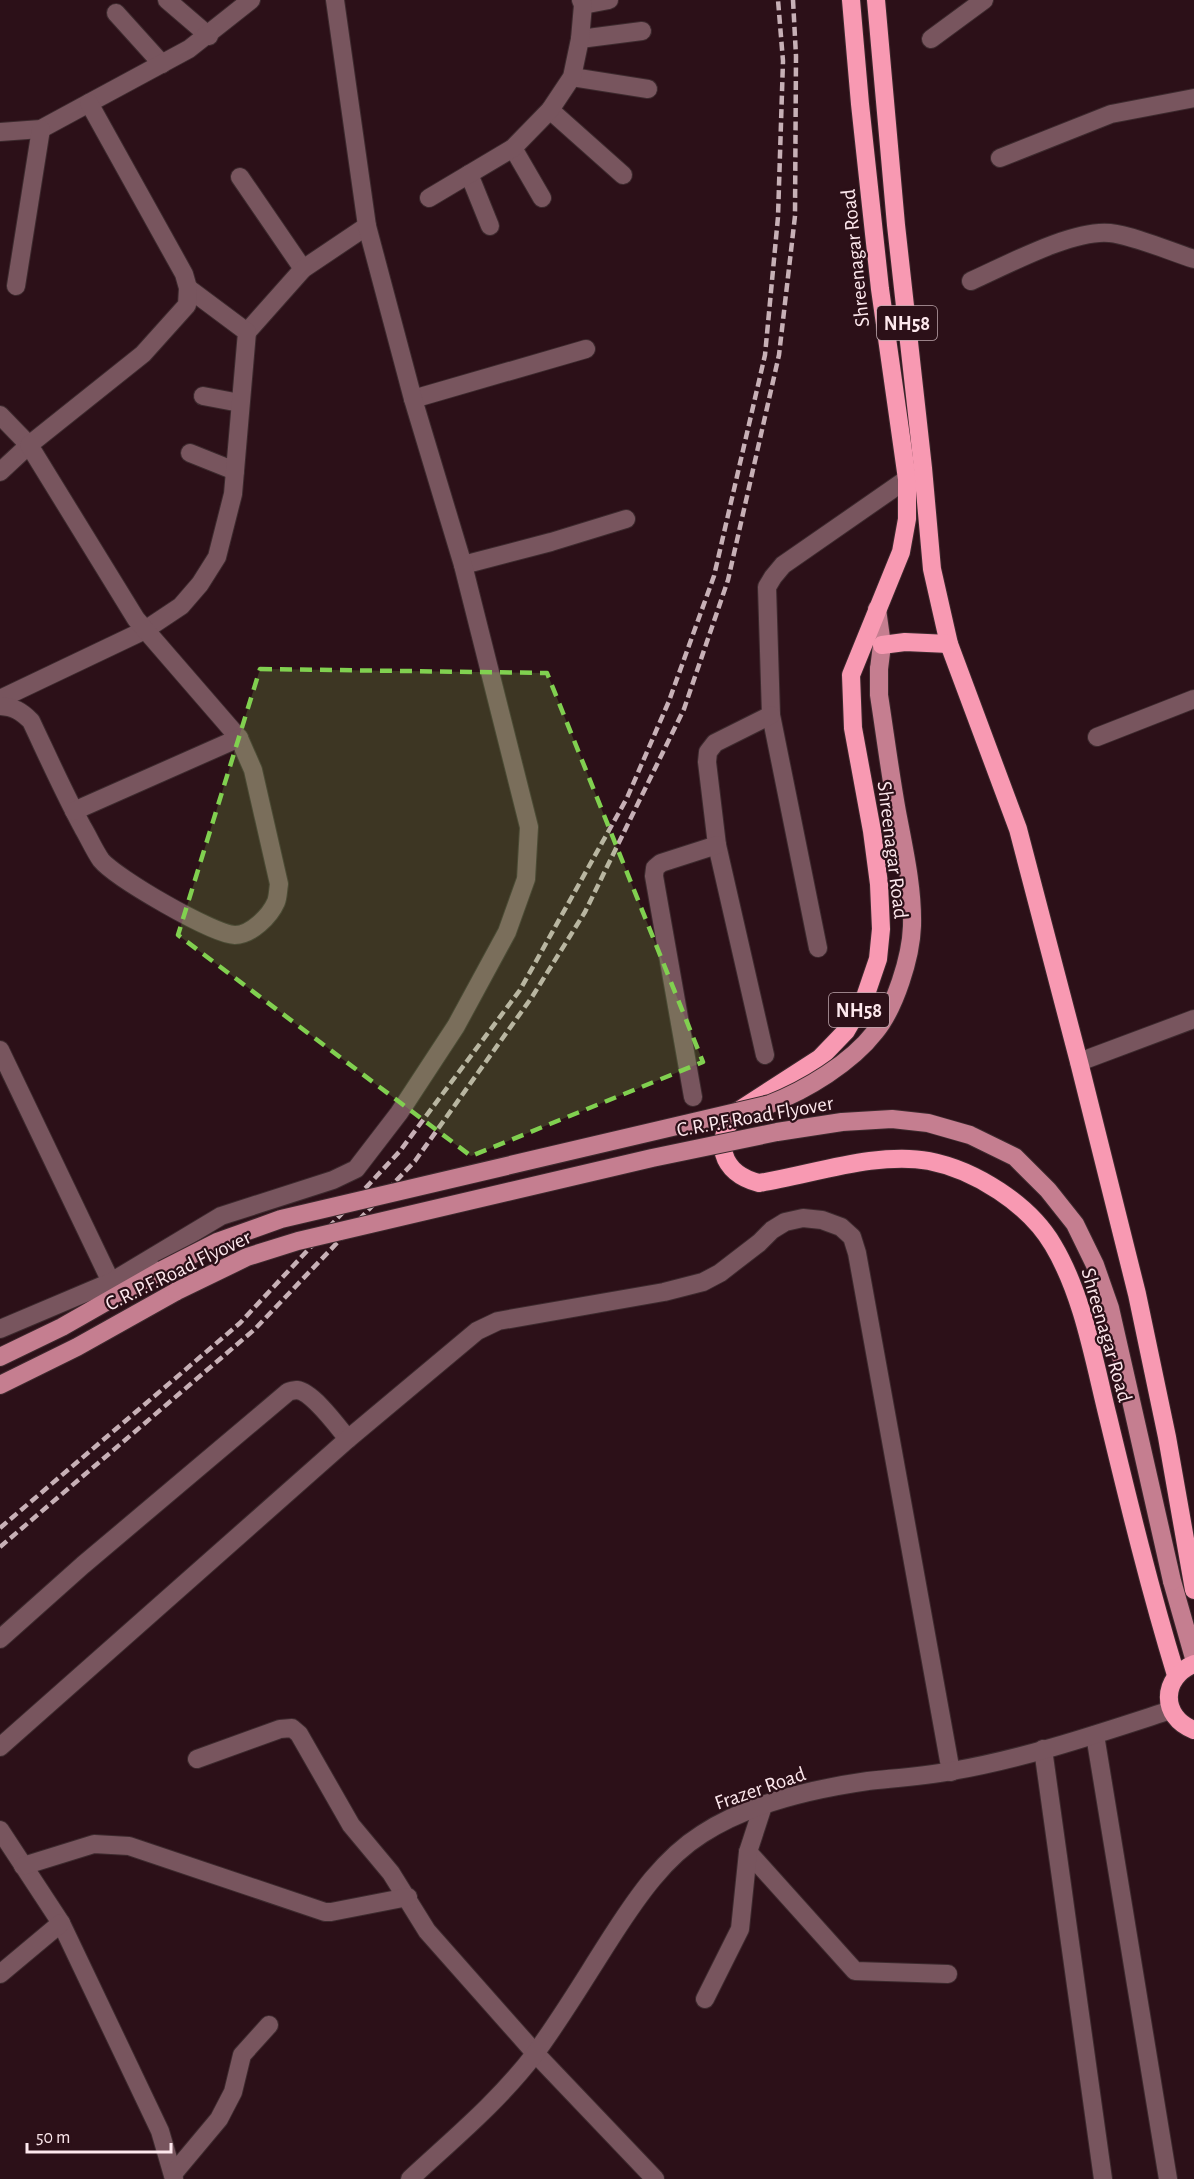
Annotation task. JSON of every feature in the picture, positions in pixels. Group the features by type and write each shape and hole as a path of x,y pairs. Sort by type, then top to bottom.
{"highway":[{"name":"Shreenagar Road","path":"851,0 880,288 907,479 905,538 902,552 856,659 851,675 850,691 879,884 882,929 878,959 864,1000 846,1031 820,1058 738,1111 727,1123 723,1134 723,1145 732,1169 744,1179 759,1183 851,1164 896,1159 928,1160 968,1172 994,1187 1015,1203 1047,1236 1068,1274 1087,1331 1147,1576 1176,1676"},
{"name":"Shreenagar Road","path":"876,0 896,225 932,569 949,644 1018,829 1079,1062 1137,1294 1167,1437 1194,1590"},
{"path":"882,645 905,642 949,644"},
{"path":"1176,1676 1185,1667 1194,1664"},
{"name":"NH58","path":"1171,1710 1170,1686 1176,1676"},
{"path":"1171,1710 1177,1720 1194,1730"}],"main road":[{"name":"C.R.P.F.Road Flyover","path":"0,1357 62,1327 162,1270 242,1232 281,1219 770,1104 792,1096 834,1069 875,1032 893,1001 906,961 912,926 909,880 881,706 879,669 882,645 877,609"},
{"name":"C.R.P.F.Road Flyover","path":"0,1385 77,1347 207,1276 247,1257 298,1240 652,1158 777,1132 842,1122 892,1119 928,1123 970,1135 1015,1157 1048,1190 1075,1224 1095,1265 1110,1308 1172,1581 1194,1658"}],"street":[{"path":"167,0 209,36"},
{"path":"0,132 41,129 189,49 209,36 230,6 251,0"},
{"path":"0,1329 111,1282 221,1216 333,1180 356,1169 399,1113 456,1026 507,932 526,879 528,827 462,565 413,399 367,226 335,0"},
{"path":"429,198 513,148 550,110 572,77 580,39 582,2 609,0"},
{"path":"931,39 984,0"},
{"path":"116,13 162,63"},
{"path":"580,39 642,31"},
{"path":"572,77 648,89"},
{"path":"1000,158 1111,114 1194,98"},
{"path":"0,472 29,445 143,354 187,305 188,288 184,274 89,103"},
{"path":"550,110 623,175"},
{"path":"16,286 41,129"},
{"path":"513,148 542,198"},
{"path":"469,174 490,226"},
{"path":"240,177 303,268"},
{"path":"0,699 145,630 181,606 200,584 217,556 233,494 247,332 303,268 367,226"},
{"path":"971,281 1072,237 1091,232 1112,233 1194,259"},
{"path":"188,288 247,332"},
{"path":"413,399 586,349"},
{"path":"203,396 240,403"},
{"path":"0,415 29,445 136,619 239,738 253,770 279,884 277,901 270,912 249,932 236,935 221,932 158,899 110,869 100,859 74,812 31,721 13,707 0,706"},
{"path":"190,453 235,471"},
{"path":"818,948 771,715 767,587 783,566 923,468"},
{"path":"462,565 551,542 626,519"},
{"path":"1097,736 1194,699"},
{"path":"765,1055 717,845 708,752 715,744 771,715"},
{"path":"74,812 239,738"},
{"path":"693,1097 654,876 655,868 661,863 717,845"},
{"path":"1079,1062 1194,1018"},
{"path":"0,1050 111,1282"},
{"path":"0,1747 348,1439 477,1331 498,1321 597,1304 703,1282 720,1273 785,1222 803,1218 822,1220 841,1227 852,1237 858,1254 951,1772"},
{"path":"0,1639 83,1565 288,1392 297,1390 306,1394 316,1402 348,1439"},
{"name":"Frazer Road","path":"410,2179 509,2086 535,2053 636,1900 660,1871 702,1833 734,1817 809,1792 865,1782 951,1772 1095,1735 1171,1710"},
{"path":"197,1760 280,1729 292,1728 299,1734 351,1825 391,1873 427,1931 535,2053 655,2179"},
{"path":"1095,1735 1168,2179"},
{"path":"1039,1750 1103,2179"},
{"path":"705,1999 740,1929 748,1852 763,1806"},
{"path":"0,1830 61,1923 160,2131 173,2177"},
{"path":"23,1866 94,1844 129,1846 325,1912 408,1898"},
{"path":"748,1852 855,1971 948,1974"},
{"path":"0,1974 61,1923"},
{"path":"173,2177 219,2119 233,2092 242,2055 269,2025"}],"highlighted area":[{"path":"260,669 547,673 703,1062 471,1156 178,935"}],"railway":[{"path":"0,1528 240,1323 400,1151 520,990 627,798 669,701 714,576 765,355 778,217 783,61 778,0"},
{"path":"0,1547 255,1329 415,1161 532,997 585,912 684,709 728,580 779,355 795,216 796,56 793,0"}]}
